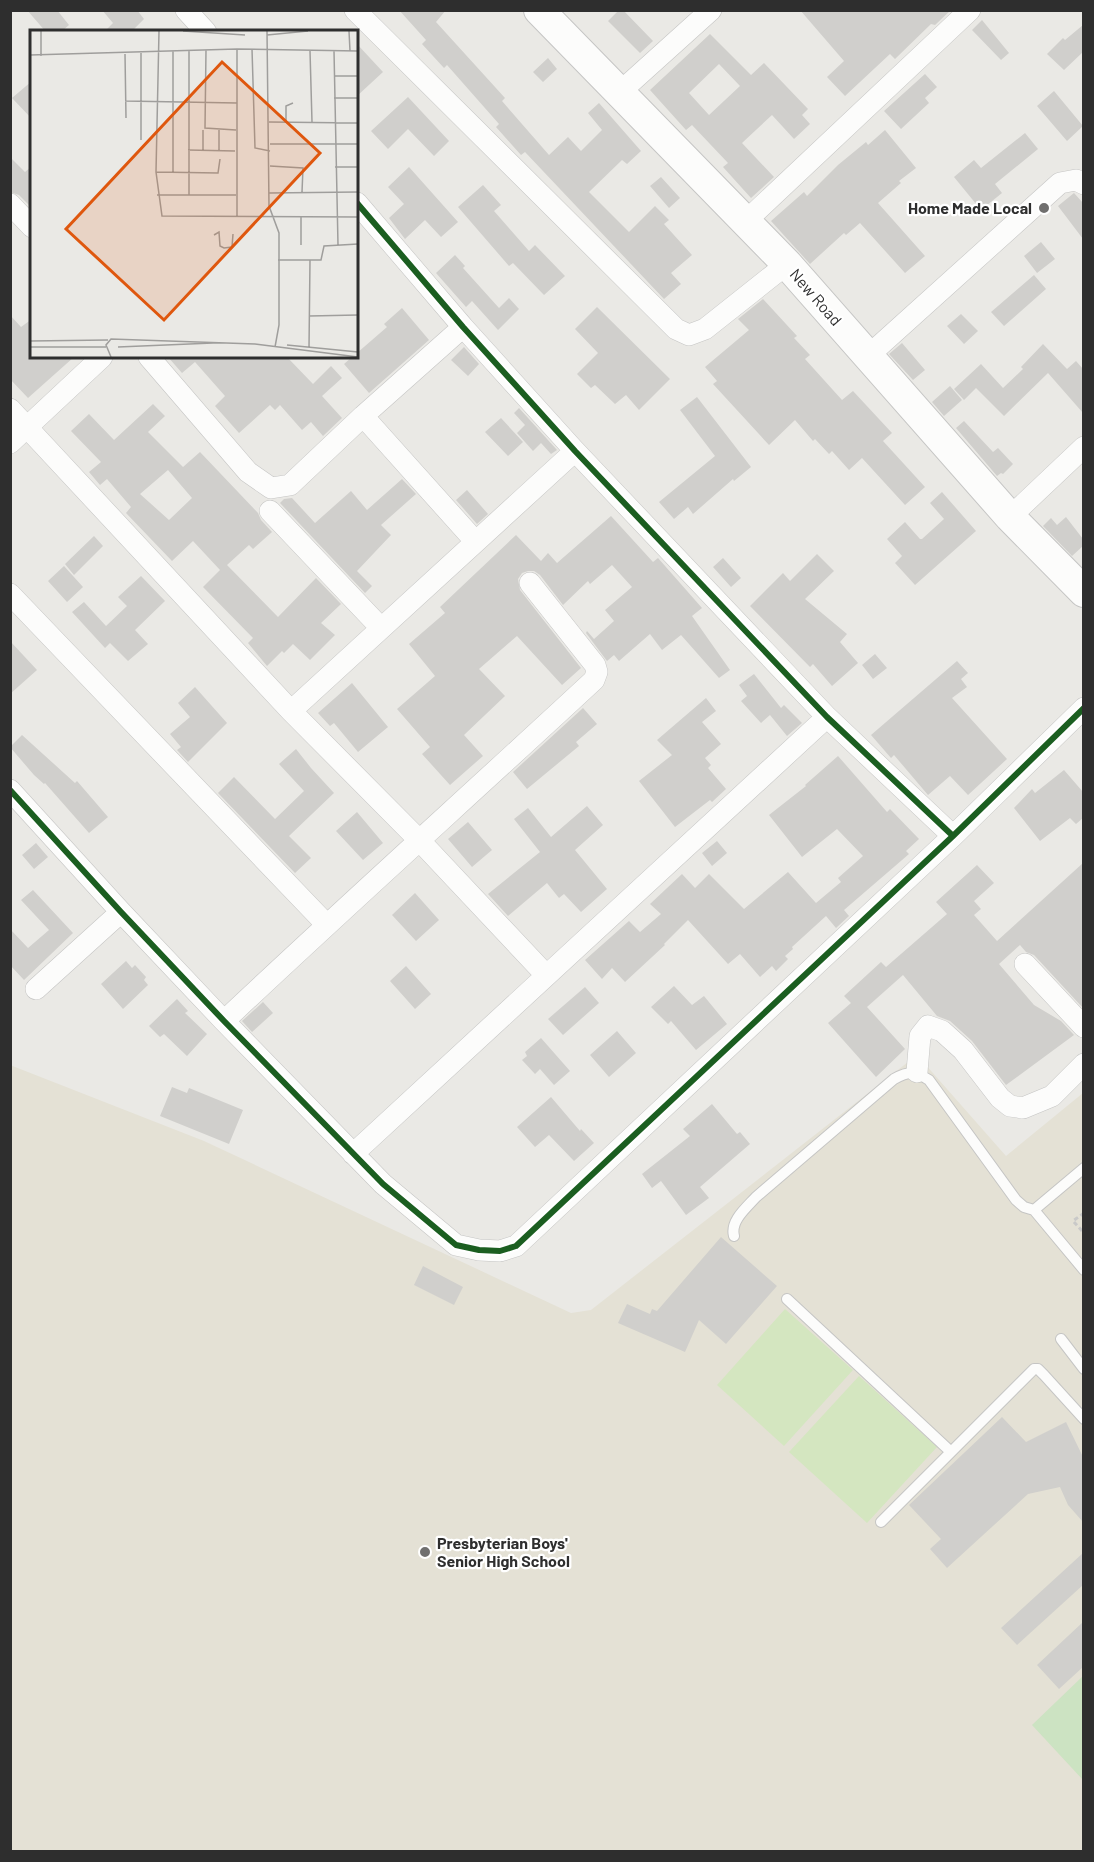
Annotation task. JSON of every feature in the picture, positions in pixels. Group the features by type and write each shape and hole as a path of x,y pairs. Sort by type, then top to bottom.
{"street":[{"path":"186,10 204,30"},
{"path":"355,10 676,329 689,334 705,329 787,264"},
{"name":"New Road","path":"539,10 787,264 1010,517 1083,592"},
{"path":"620,92 711,10"},
{"path":"746,221 970,10"},
{"path":"868,356 1060,183 1076,180 1083,184"},
{"path":"10,204 30,225"},
{"path":"358,204 463,327 576,451 827,717 953,836"},
{"path":"150,358 248,472 271,488 290,485 463,327"},
{"path":"10,443 101,358"},
{"path":"10,409 291,711 420,841 546,975"},
{"path":"363,416 475,541"},
{"path":"1010,517 1083,447"},
{"path":"291,711 576,451"},
{"path":"270,511 381,628"},
{"path":"224,1021 326,924 420,841 594,680 597,672 595,665 530,583"},
{"path":"10,594 326,924"},
{"path":"10,790 121,912 383,1185 456,1245 479,1250 500,1251 516,1246 953,836 1083,708"},
{"path":"353,1154 827,717"},
{"path":"36,989 121,912"},
{"path":"1025,964 1083,1027"},
{"path":"917,1072 920,1036 928,1026 942,1030 963,1050 1000,1098 1010,1106 1023,1108 1052,1096 1083,1064"}],"lane":[{"path":"734,1236 732,1229 737,1219 756,1197 894,1080 907,1072 917,1072 929,1080 944,1098 1016,1200 1024,1207 1034,1210 1083,1270"},
{"path":"1034,1210 1083,1168"},
{"path":"787,1299 950,1451"},
{"path":"1061,1339 1083,1369"},
{"path":"881,1522 1034,1369 1038,1369 1044,1375 1083,1419"}],"path":[{"path":"1083,1213 1073,1221 1083,1233"}],"shaded area":[{"name":"Presbyterian Boys' Senior High School","path":"917,1055 1006,1156 1083,1093 1083,1851 11,1851 10,1065 204,1141 571,1313 591,1310"}],"green space":[{"path":"785,1309 853,1370 784,1446 717,1385"},
{"path":"859,1376 937,1447 867,1523 789,1452"},
{"path":"1083,1676 1083,1780 1032,1725"}],"building":[{"path":"27,10 57,10 69,25 63,30 44,30"},
{"path":"102,10 137,10 144,19 133,30 106,30 113,23"},
{"path":"399,10 446,10 436,22 505,98 502,101 549,155 568,137 581,151 602,130 588,113 599,103 641,151 627,164 622,160 589,192 629,232 655,206 669,220 664,224 692,255 671,273 681,284 664,299 525,152 521,155 496,127 499,124 447,65 444,68 422,44 426,40"},
{"path":"619,10 623,10 653,41 640,53 608,21"},
{"path":"800,10 951,10 935,25 931,24 895,59 890,54 845,96 827,77 844,61"},
{"path":"982,20 1009,53 1001,60 972,30"},
{"path":"1083,25 1083,52 1064,70 1047,54 1063,38 1065,40"},
{"path":"710,34 751,75 764,63 808,109 802,115 810,124 794,139 772,115 742,143 774,177 751,198 723,167 728,163 692,125 686,130 650,90","holes":["719,64 740,86 709,115 689,93"]},
{"path":"358,45 383,72 358,95"},
{"path":"548,58 557,69 543,82 533,72"},
{"path":"925,74 937,87 925,98 929,103 901,129 884,111"},
{"path":"30,83 30,117 12,98"},
{"path":"1054,91 1083,126 1067,141 1037,106"},
{"path":"408,97 449,141 434,156 408,129 388,149 371,131"},
{"path":"885,130 916,168 899,181 901,183 878,203 925,256 905,273 860,223 846,235 844,233 810,264 771,221 804,192 807,196 838,165 866,142 868,145"},
{"path":"1025,133 1038,149 995,184 1002,193 981,210 954,177 974,160 981,168"},
{"path":"10,157 25,172 30,168 30,206 19,195 10,192"},
{"path":"409,167 458,222 441,237 425,220 405,239 389,218 404,204 388,187"},
{"path":"661,177 680,198 669,208 650,186"},
{"path":"483,185 501,205 494,211 529,251 535,245 565,276 544,295 513,263 509,266 458,207"},
{"path":"1074,193 1083,203 1083,239 1058,206"},
{"path":"1041,242 1055,259 1037,273 1024,256"},
{"path":"455,255 465,266 463,268 499,308 509,298 519,309 498,330 472,301 466,307 436,273"},
{"path":"1034,275 1046,289 1004,326 991,312"},
{"path":"763,299 797,336 794,338 810,355 805,359 842,400 853,391 892,433 883,441 925,487 905,505 862,458 849,470 832,451 829,454 815,439 813,441 795,420 769,445 713,384 717,381 705,367 749,330 738,319"},
{"path":"597,307 670,379 639,410 626,395 615,404 595,385 591,388 577,374 598,353 575,329"},
{"path":"402,308 429,340 369,393 344,364 351,358 358,358 358,352 387,327 384,324"},
{"path":"961,314 978,331 964,344 947,326"},
{"path":"10,315 21,327 30,320 30,358 73,358 28,398 10,379"},
{"path":"902,343 925,370 913,380 889,354"},
{"path":"1043,344 1067,369 1076,361 1083,369 1083,413 1048,373 1004,416 976,388 964,400 954,389 981,364 1003,388 1023,369 1021,367"},
{"path":"464,347 479,364 468,376 451,360"},
{"path":"169,358 288,358 313,384 331,366 342,378 322,396 342,418 323,436 311,422 302,430 280,405 275,410 270,405 239,433 215,406 225,396 195,362 182,373"},
{"path":"950,386 962,400 944,416 932,402"},
{"path":"697,397 751,467 734,481 733,479 693,514 688,507 674,519 659,502 715,456 680,410"},
{"path":"153,404 165,416 148,432 183,467 200,452 258,513 272,532 253,549 249,545 227,565 278,617 316,578 341,604 321,623 335,635 310,660 293,644 267,666 248,643 253,638 203,587 220,570 193,541 172,561 126,513 131,507 107,479 100,485 89,472 101,462 71,431 89,414 114,440","holes":["168,470 192,498 169,520 140,494"]},
{"path":"519,408 557,450 551,454 541,443 533,451 517,433 525,425 514,413"},
{"path":"501,418 523,442 508,456 485,432"},
{"path":"964,421 993,452 998,448 1013,464 1003,474 997,476 956,428"},
{"path":"402,479 416,494 381,525 391,535 357,571 372,586 365,593 280,503 284,499 292,498 315,523 351,491 367,510"},
{"path":"467,490 488,514 477,524 456,500"},
{"path":"942,492 976,531 915,585 895,563 902,556 887,539 905,522 922,539 944,519 930,503"},
{"path":"611,516 653,562 658,558 702,608 692,616 730,670 719,678 681,635 662,650 650,634 619,661 614,655 607,661 586,633 587,631 594,639 614,621 605,610 632,587 612,565 590,584 588,581 563,605 540,575 534,571 522,573 518,579 520,590 581,668 562,685 517,636 479,669 505,696 464,735 483,756 450,785 422,754 430,747 397,709 435,676 409,644 445,613 440,607 516,535 541,561 548,553 557,563"},
{"path":"1066,517 1083,539 1083,546 1072,556 1043,526 1051,518 1057,525"},
{"path":"94,536 103,546 74,575 65,564"},
{"path":"817,554 834,571 805,599 847,634 840,642 858,663 832,686 813,664 810,667 750,606 783,573 790,581"},
{"path":"723,558 741,578 731,587 713,567"},
{"path":"64,566 83,587 67,602 48,581"},
{"path":"141,576 165,601 135,630 148,644 128,661 110,643 105,648 72,612 84,602 106,626 127,606 118,597"},
{"path":"10,641 37,670 10,694"},
{"path":"875,654 887,668 873,679 862,665"},
{"path":"957,661 968,673 961,679 967,687 952,698 1007,759 968,795 950,776 928,795 894,755 891,758 871,735"},
{"path":"754,674 781,708 784,705 802,723 787,736 770,715 761,723 741,701 747,696 739,685"},
{"path":"352,683 388,727 358,752 334,723 330,726 318,713"},
{"path":"195,687 227,723 188,762 177,750 181,747 170,734 190,717 178,703"},
{"path":"706,698 716,711 702,722 721,744 705,758 711,765 708,768 726,789 712,802 710,800 675,827 639,781 672,755 657,740"},
{"path":"583,708 597,724 576,742 579,746 527,789 513,772"},
{"path":"22,735 75,783 77,781 108,817 89,833 10,747"},
{"path":"296,749 334,793 289,836 311,858 295,873 218,793 234,777 275,819 304,791 279,764"},
{"path":"838,756 887,812 890,809 919,839 906,851 909,854 844,910 849,916 836,928 826,916 792,947 793,949 785,956 788,959 776,971 772,966 760,977 740,954 728,964 688,920 625,982 612,968 602,979 585,960 629,921 640,932 661,914 650,904 682,874 695,888 709,874 744,909 788,872 816,903 841,882 838,878 863,856 837,829 802,857 769,815 806,786"},
{"path":"1064,770 1083,792 1083,818 1076,824 1070,818 1040,841 1014,808 1032,789 1035,793"},
{"path":"587,806 603,825 575,850 607,889 581,912 564,894 559,898 547,883 508,916 488,894 540,852 514,819 528,808 551,837"},
{"path":"357,812 383,843 363,860 336,831"},
{"path":"468,822 492,850 472,867 448,839"},
{"path":"717,841 727,853 712,866 702,853"},
{"path":"36,843 48,857 34,869 22,855"},
{"path":"1083,863 1083,1008 1034,955 1026,952 1020,945 999,964 1034,1005 1061,1021 1074,1035 1006,1085 972,1041 950,1021 937,1016 903,975 867,1007 905,1049 876,1077 828,1023 851,1003 844,996 881,962 886,967 947,914 936,902 977,865 994,883 974,901 981,909 974,915 997,941"},
{"path":"33,890 73,933 24,980 10,965 10,929 28,948 49,930 21,900"},
{"path":"415,893 439,920 416,941 392,915"},
{"path":"126,961 132,968 135,965 146,977 144,980 148,985 123,1009 101,984"},
{"path":"406,966 431,994 415,1009 390,981"},
{"path":"674,986 692,1005 704,996 727,1024 696,1050 671,1021 668,1024 651,1007"},
{"path":"585,987 599,1003 563,1035 548,1019"},
{"path":"177,999 188,1011 185,1013 207,1034 187,1056 164,1034 160,1037 149,1026"},
{"path":"263,1002 273,1013 252,1032 242,1021"},
{"path":"617,1031 636,1053 609,1077 590,1055"},
{"path":"541,1038 570,1071 554,1085 540,1069 535,1074 522,1060 527,1056 525,1052"},
{"path":"172,1087 187,1093 189,1088 243,1110 229,1144 160,1116"},
{"path":"551,1097 580,1131 581,1129 594,1143 574,1161 549,1135 535,1147 517,1127"},
{"path":"712,1104 737,1134 740,1132 750,1144 700,1187 709,1198 686,1215 661,1181 652,1188 642,1174 690,1136 683,1129"},
{"path":"721,1237 777,1286 726,1344 699,1320 685,1352 618,1323 627,1304 650,1314 652,1309 657,1311"},
{"path":"423,1266 463,1287 454,1305 414,1285"},
{"path":"1002,1417 1026,1442 1066,1422 1083,1457 1083,1522 1068,1505 1060,1487 1028,1494 947,1568 930,1549 941,1539 909,1505"},
{"path":"1083,1553 1083,1585 1017,1645 1001,1628"},
{"path":"1083,1622 1083,1667 1059,1689 1037,1665"}],"cycle path":[{"path":"358,204 463,327 575,451 827,717 953,836"},
{"path":"10,790 224,1021 383,1184 456,1245 479,1250 500,1251 516,1246 953,836 1084,708"}],"place":[{"name":"Home Made Local","path":"1044,208"},
{"name":"Presbyterian Boys' Senior High School","path":"425,1552"}]}
